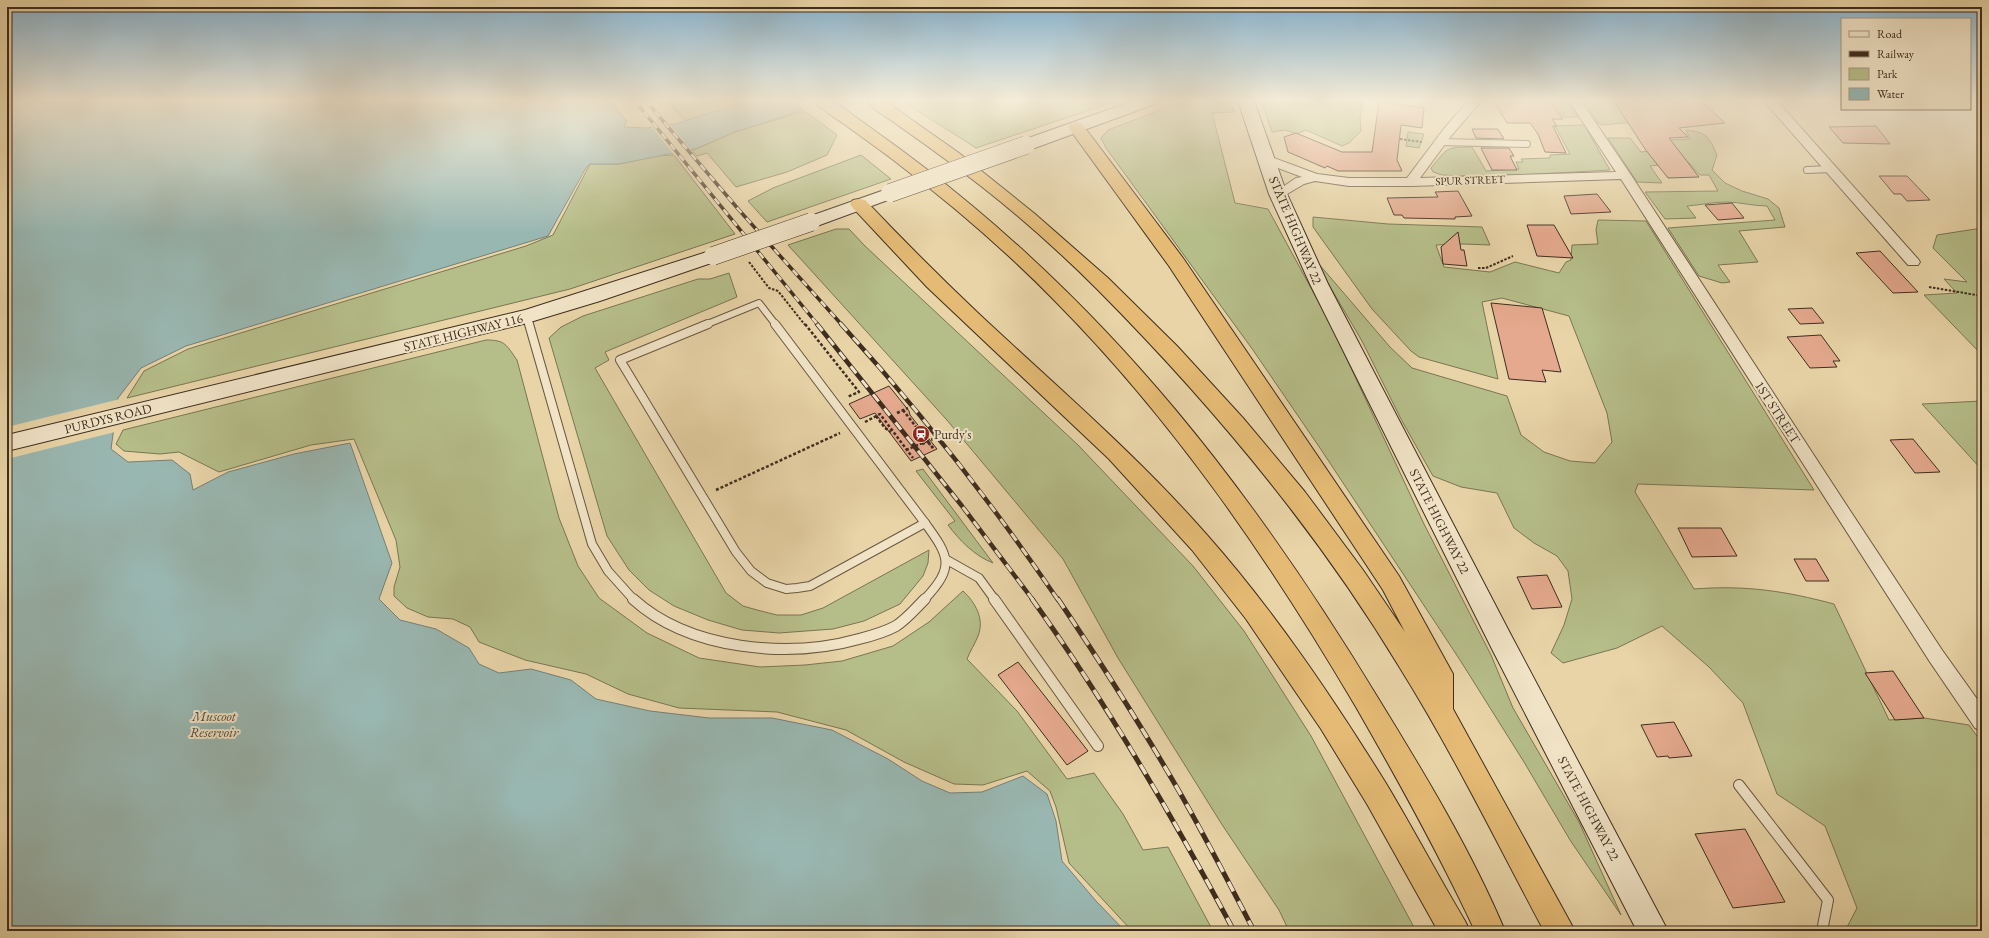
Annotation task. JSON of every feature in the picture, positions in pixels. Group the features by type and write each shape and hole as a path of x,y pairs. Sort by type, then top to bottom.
{"highway":[{"path":"882,145 950,195 1008,246 1110,348 1169,414 1226,486 1286,572 1350,673 1416,786 1490,931"},
{"path":"938,145 990,184 1044,229 1148,329 1212,397 1274,471 1339,555 1408,657 1440,712 1560,931"},
{"path":"1089,145 1176,262 1288,426 1391,583 1440,674 1440,712"},
{"path":"859,204 946,294 1087,423 1129,464 1216,562 1261,621 1339,735 1376,793 1455,931"}],"main road":[{"name":"STATE HIGHWAY 116","path":"210,394 527,316 600,294 811,222 1027,145"},
{"name":"STATE HIGHWAY 22","path":"1261,145 1278,194 1319,284 1502,643 1653,931"},
{"name":"PURDYS ROAD","path":"7,443 210,394"}],"street":[{"path":"1410,182 1438,145"},
{"name":"1ST STREET","path":"1605,145 1915,624 1982,722"},
{"path":"1809,145 1913,262"},
{"name":"SPUR STREET","path":"1266,159 1316,177 1349,182 1410,182 1625,175"},
{"name":"SPUR STREET","path":"1278,194 1300,181 1316,177"}],"lane":[{"path":"1807,170 1830,169"},
{"path":"527,316 579,504 597,555 614,579 631,597 651,613 676,627 704,637 756,649 785,650 824,647 849,643 896,625 917,608 938,585 944,573 947,560 940,543 759,303 620,360 750,572 760,580 772,586 785,589 797,589 810,586 925,524"},
{"path":"947,560 979,578 1098,746"},
{"path":"1739,785 1828,900 1822,931"}],"path":[{"path":"1478,268 1486,268 1513,256"},
{"path":"746,258 769,288 778,291 859,392 845,400"},
{"path":"1928,287 1982,296"},
{"path":"897,413 908,408"},
{"path":"903,410 933,448"},
{"path":"703,496 880,414 912,458 876,416"},
{"path":"906,450 933,439"},
{"path":"922,444 927,441"}],"green space":[{"path":"706,145 832,145 827,155 787,172 736,187 707,153 697,156 692,151"},
{"path":"971,145 986,145 976,148"},
{"path":"1104,145 1220,145 1235,203 1268,209 1330,323 1424,524 1491,655 1513,708 1579,822 1621,915 1570,840 1524,762 1460,660 1322,451 1253,350"},
{"path":"1406,145 1420,145 1419,148 1406,146"},
{"path":"1565,145 1595,145 1610,170 1520,175 1462,176 1442,175 1433,172 1431,168 1444,153 1457,147 1472,147 1486,171 1519,169 1516,162 1523,162 1521,159 1550,158 1550,155 1570,154"},
{"path":"1612,145 1635,145 1641,152 1671,149 1671,145 1713,145 1717,155 1712,170 1725,183 1742,191 1768,199 1779,208 1785,227 1739,231 1758,262 1718,265 1730,282 1722,283 1699,276 1668,228 1775,220 1767,206 1726,202 1687,206 1696,218 1665,219 1645,192 1718,191 1709,175 1700,175 1688,162 1650,166 1662,183 1637,182"},
{"path":"674,155 735,234 570,289 127,398 144,371 188,349 526,246 553,235 590,164 619,164 656,156"},
{"path":"861,155 891,179 767,222 748,201 773,188"},
{"path":"1313,217 1388,224 1482,227 1490,245 1436,245 1444,267 1490,272 1515,262 1559,273 1566,262 1571,260 1572,245 1598,244 1596,230 1598,220 1646,221 1814,490 1638,484 1635,492 1694,589 1731,588 1765,590 1782,592 1834,604 1889,720 1924,718 1969,725 1982,743 1982,931 1845,931 1857,908 1825,826 1777,794 1743,703 1709,667 1662,626 1617,648 1563,663 1551,653 1564,625 1572,599 1568,571 1557,556 1534,543 1514,528 1497,493 1461,487 1433,476 1402,421 1362,341 1312,256 1390,347 1412,368 1507,396 1521,435 1544,452 1570,461 1595,463 1612,442 1607,413 1569,316 1502,298 1482,302 1498,379 1419,357 1411,351 1372,309 1313,227"},
{"path":"1982,228 1982,355 1924,295 1957,293 1944,279 1967,282 1933,248 1937,235"},
{"path":"836,229 849,229 865,246 1078,445 1193,566 1244,631 1311,736 1416,931 1289,931 1279,910 1221,823 1118,658 1063,559 946,419 788,245"},
{"path":"729,273 737,297 605,352 609,360 595,368 726,593 743,606 777,615 801,615 823,608 929,550 928,563 923,576 900,604 864,621 833,629 779,633 742,630 708,620 674,606 649,590 629,570 607,536 549,338 561,327 583,316 698,279 710,279"},
{"path":"486,340 502,342 517,360 559,518 578,566 599,598 647,633 699,658 760,667 805,665 842,661 893,646 929,622 963,591 978,611 980,623 978,636 967,659 1017,711 1067,779 1094,773 1123,814 1143,850 1168,847 1213,931 1132,931 1069,863 1056,807 1050,791 1027,771 983,785 954,784 904,762 846,730 777,712 679,708 628,694 586,674 525,660 479,642 470,627 453,619 428,617 407,608 394,596 394,587 400,567 396,540 354,439 311,445 219,472 179,452 160,454 124,451 116,444 123,430"},
{"path":"1982,401 1982,470 1922,404"},
{"path":"923,469 993,563 986,560 968,547 948,525 955,521 916,471"}],"water":[{"name":"Muscoot Reservoir","path":"7,145 705,145 695,149 619,164 590,164 586,168 548,236 186,346 141,368 118,398 111,449 128,462 172,460 190,474 193,490 228,472 294,454 350,443 392,563 379,599 400,620 436,629 469,648 479,664 499,673 531,669 571,680 596,699 650,711 709,718 772,718 832,730 888,759 922,781 950,793 982,792 1023,776 1047,794 1056,821 1062,861 1096,901 1125,931 7,931"}],"pier":[{"path":"666,145 687,145 693,152 675,156"},
{"path":"120,399 115,432 7,459 7,427"}],"building":[{"path":"1286,145 1325,145 1342,152 1372,152 1373,145 1399,145 1397,160 1402,171 1338,171 1327,166 1325,168 1288,152"},
{"path":"1542,145 1562,145 1566,153 1545,152"},
{"path":"1642,145 1674,145 1699,177 1668,178"},
{"path":"1481,148 1509,148 1514,156 1510,156 1517,170 1492,170"},
{"path":"1879,176 1907,176 1930,200 1907,201 1901,194 1894,194"},
{"path":"1458,191 1472,216 1455,217 1455,219 1404,218 1402,215 1394,215 1387,198 1438,197 1435,192"},
{"path":"1597,194 1611,212 1571,214 1564,196"},
{"path":"1732,203 1744,218 1718,220 1705,205"},
{"path":"1527,225 1554,225 1573,258 1537,256"},
{"path":"1458,232 1461,250 1464,250 1467,266 1443,264 1441,247"},
{"path":"1880,251 1918,292 1893,293 1856,253"},
{"path":"1491,303 1542,308 1561,372 1542,370 1546,382 1509,379"},
{"path":"1812,308 1824,323 1800,324 1788,309"},
{"path":"1821,335 1840,361 1833,361 1837,367 1810,368 1787,337"},
{"path":"889,386 937,449 911,461 875,413 860,419 849,404"},
{"path":"1913,439 1940,472 1915,473 1890,440"},
{"path":"1678,528 1721,528 1737,556 1692,557"},
{"path":"1794,559 1816,559 1829,581 1806,581"},
{"path":"1547,575 1562,607 1532,609 1517,577"},
{"path":"1018,662 1088,751 1067,765 998,675"},
{"path":"1893,671 1924,718 1895,720 1865,673"},
{"path":"1674,722 1692,756 1669,758 1668,756 1657,757 1641,725"},
{"path":"1745,829 1785,902 1733,908 1695,834"}],"railway":[{"path":"671,145 818,325"},
{"path":"683,145 739,210 842,325"},
{"path":"817,324 962,506 1033,600"},
{"path":"841,324 899,390 954,458 1007,528 1058,600"},
{"path":"1032,599 1087,680 1139,762 1234,931"},
{"path":"1058,599 1089,645 1162,762 1206,840 1254,931"}],"place":[{"name":"Purdy's","path":"921,434"}]}
